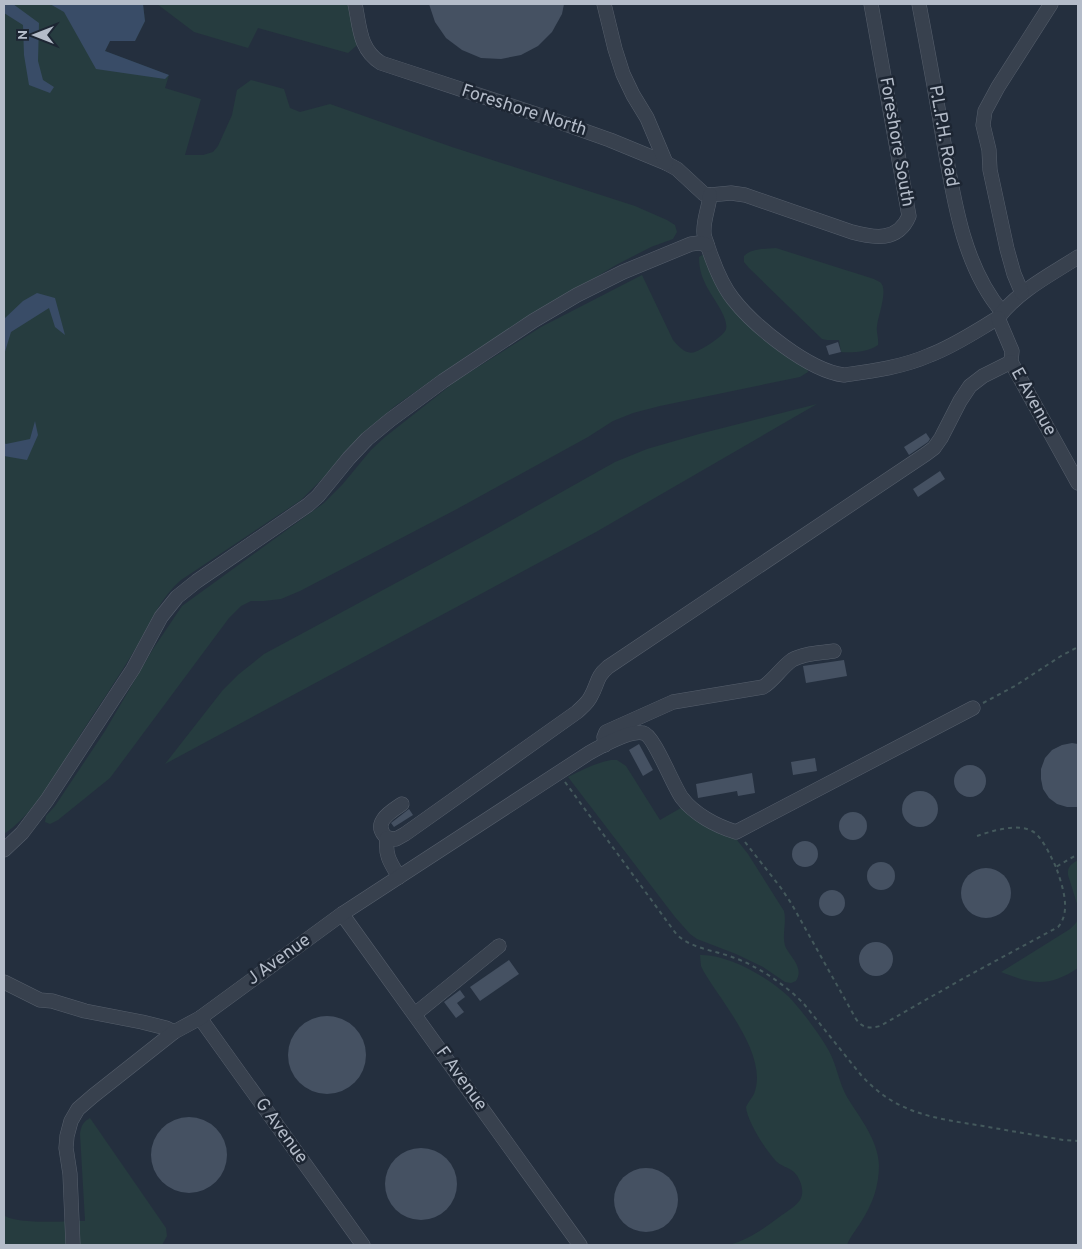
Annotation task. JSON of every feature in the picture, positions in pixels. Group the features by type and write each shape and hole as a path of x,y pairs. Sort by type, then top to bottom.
{"lane":[{"name":"Foreshore North","path":"355,4 365,48 369,54 381,63 548,118 610,140 666,163 684,175 709,201"},
{"path":"604,4 623,74 647,118 666,163"},
{"name":"Foreshore South","path":"709,201 731,193 750,197 864,236 889,236 906,224 909,216 908,209 871,4"},
{"name":"P.L.P.H. Road","path":"919,4 957,212 975,266 1000,315"},
{"path":"1022,293 1007,249 990,170 984,118 985,111 998,87 1051,4"},
{"path":"709,201 704,233 722,281 732,298 792,352 814,365 837,374 852,374 889,367 936,353 1000,315 1022,293 1078,257"},
{"path":"4,850 22,833 47,800 133,668 161,617 176,597 197,580 313,501 367,439 443,381 577,295 623,272 691,244 707,245"},
{"name":"E Avenue","path":"1000,315 1012,351 1011,362 1078,484"},
{"path":"402,804 387,815 381,823 382,833 387,838 396,838 405,834 577,712 590,699 599,677 608,667 930,451 942,438 960,401 970,386 984,376 1011,362"},
{"path":"605,744 604,737 606,732 673,702 763,687 791,661 800,656 834,651"},
{"path":"736,832 973,708"},
{"name":"J Avenue","path":"73,1245 70,1174 66,1148 67,1136 78,1109 174,1032 200,1018 342,914 589,752 629,734 647,734 677,790 694,811 736,832"},
{"path":"387,838 388,858 399,877"},
{"name":"F Avenue","path":"342,914 580,1245"},
{"path":"415,1014 499,946"},
{"path":"4,982 40,1000 85,1012 142,1022 174,1032"},
{"name":"G Avenue","path":"200,1018 363,1245"}],"path":[{"path":"973,708 1015,686 1078,647"},
{"path":"558,772 677,935 692,945 732,957 754,967 794,994 861,1075 881,1094 903,1107 927,1116 1078,1141"},
{"path":"736,832 741,834 781,888 800,918 856,1019 868,1028 880,1026 1058,927 1062,923 1065,910 1062,885 1056,867 1040,840 1032,831 1022,828 1007,828 977,836"},
{"path":"1056,867 1078,854"}],"green space":[{"path":"4,4 143,4 145,21 135,41 110,41 105,51 169,75 165,88 201,99 185,155 203,155 213,152 218,146 232,115 237,90 251,80 284,89 290,108 300,112 330,104 452,147 635,206 667,220 675,225 677,232 673,239 651,247 616,265 471,353 395,406 368,430 301,500 181,580 168,594 151,619 137,646 48,787 27,814 4,834"},
{"path":"157,4 355,4 362,41 348,53 258,28 248,48 194,32"},
{"path":"776,248 874,279 881,283 883,292 877,326 878,345 860,352 841,352 839,340 822,339 744,262 744,256 747,253 759,249"},
{"path":"704,254 716,276 807,365 808,372 800,377 660,406 633,413 613,421 588,437 457,509 300,591 281,599 251,601 241,606 229,618 110,778 58,820 50,824 45,822 46,816 55,806 105,731 153,649 182,606 324,503 385,437 456,381 541,327 642,275 673,340 680,348 692,353 713,342 724,332 726,324 722,312 707,288 701,274 699,257"},
{"path":"817,404 596,532 165,764 222,691 239,674 264,654 487,534 615,462 647,449 699,434"},
{"path":"617,760 626,766 660,820 686,805 737,840 784,911 785,944 798,968 799,972 796,981 791,983 785,982 763,967 697,939 675,917 568,777 594,765"},
{"path":"1078,860 1078,907 1068,870"},
{"path":"1078,919 1078,968 1058,979 1040,982 1022,979 1001,972 1070,929"},
{"path":"700,955 723,958 747,968 770,981 788,996 821,1037 829,1051 844,1092 872,1138 879,1165 878,1181 872,1202 847,1245 729,1245 757,1233 792,1208 800,1200 802,1189 794,1172 779,1164 771,1155 757,1135 750,1120 746,1107 754,1094 757,1079 755,1063 742,1031 704,972 701,966"},
{"path":"90,1118 166,1228 167,1236 162,1245 4,1245 4,1215 10,1218 30,1221 85,1221 80,1134 83,1124"}],"water":[{"path":"4,4 13,4 39,23 38,61 43,80 54,87 50,93 29,85 24,55 23,25 4,13"},
{"path":"50,4 143,4 145,21 135,41 110,41 105,51 169,75 165,79 96,69 64,12"},
{"path":"37,293 55,298 65,335 55,327 49,308 11,332 4,355 4,319 23,301"},
{"path":"35,421 38,435 27,460 4,456 4,443 30,439"}],"building":[{"path":"429,4 564,4 562,14 552,32 538,46 521,55 501,59 481,58 462,50 446,38 435,22"},
{"path":"838,342 841,352 829,355 826,346"},
{"path":"926,433 930,439 928,442 909,455 904,447"},
{"path":"940,471 945,479 918,497 913,489"},
{"path":"844,660 847,676 806,683 803,666"},
{"path":"1072,743 1078,744 1078,807 1067,807 1057,804 1049,798 1043,789 1041,779 1041,769 1045,758 1052,750"},
{"path":"639,744 653,770 643,776 629,750"},
{"path":"815,758 817,771 793,775 791,762"},
{"path":"970,765 976,766 981,770 985,775 985,787 981,792 976,796 970,797 964,796 959,792 955,787 954,781 955,775 959,770 964,766"},
{"path":"752,773 755,793 738,796 737,791 698,798 696,784"},
{"path":"920,791 927,792 933,796 937,802 937,816 933,822 927,826 920,827 913,826 907,822 903,816 902,809 903,802 907,796 913,792"},
{"path":"409,809 413,815 394,827 391,823"},
{"path":"853,812 863,816 867,826 863,836 853,840 843,836 839,826 843,816"},
{"path":"805,841 814,845 818,854 814,863 805,867 796,863 792,854 796,845"},
{"path":"881,862 891,866 895,876 891,886 881,890 871,886 867,876 871,866"},
{"path":"991,868 1004,875 1010,883 1010,903 1004,911 996,917 981,918 968,911 962,903 961,888 968,875 976,869"},
{"path":"832,890 841,894 845,903 841,912 832,916 823,912 819,903 823,894"},
{"path":"876,942 883,943 888,947 892,952 892,966 888,971 883,975 876,976 869,975 864,971 860,966 859,959 860,952 864,947 869,943"},
{"path":"509,960 519,974 480,1001 470,987"},
{"path":"460,990 465,997 457,1003 464,1012 456,1018 444,1002"},
{"path":"327,1016 342,1019 355,1027 363,1040 366,1055 363,1070 355,1083 342,1091 327,1094 312,1091 299,1083 291,1070 288,1055 291,1040 299,1027 312,1019"},
{"path":"182,1117 196,1117 210,1123 221,1134 227,1148 224,1170 216,1182 196,1193 182,1193 168,1187 157,1176 151,1162 151,1148 157,1134 168,1123"},
{"path":"428,1148 447,1158 455,1170 457,1184 455,1198 447,1210 435,1218 414,1220 395,1210 387,1198 385,1177 395,1158 407,1150"},
{"path":"646,1168 664,1174 672,1182 678,1200 672,1218 664,1226 646,1232 628,1226 620,1218 614,1200 620,1182 628,1174"}]}
